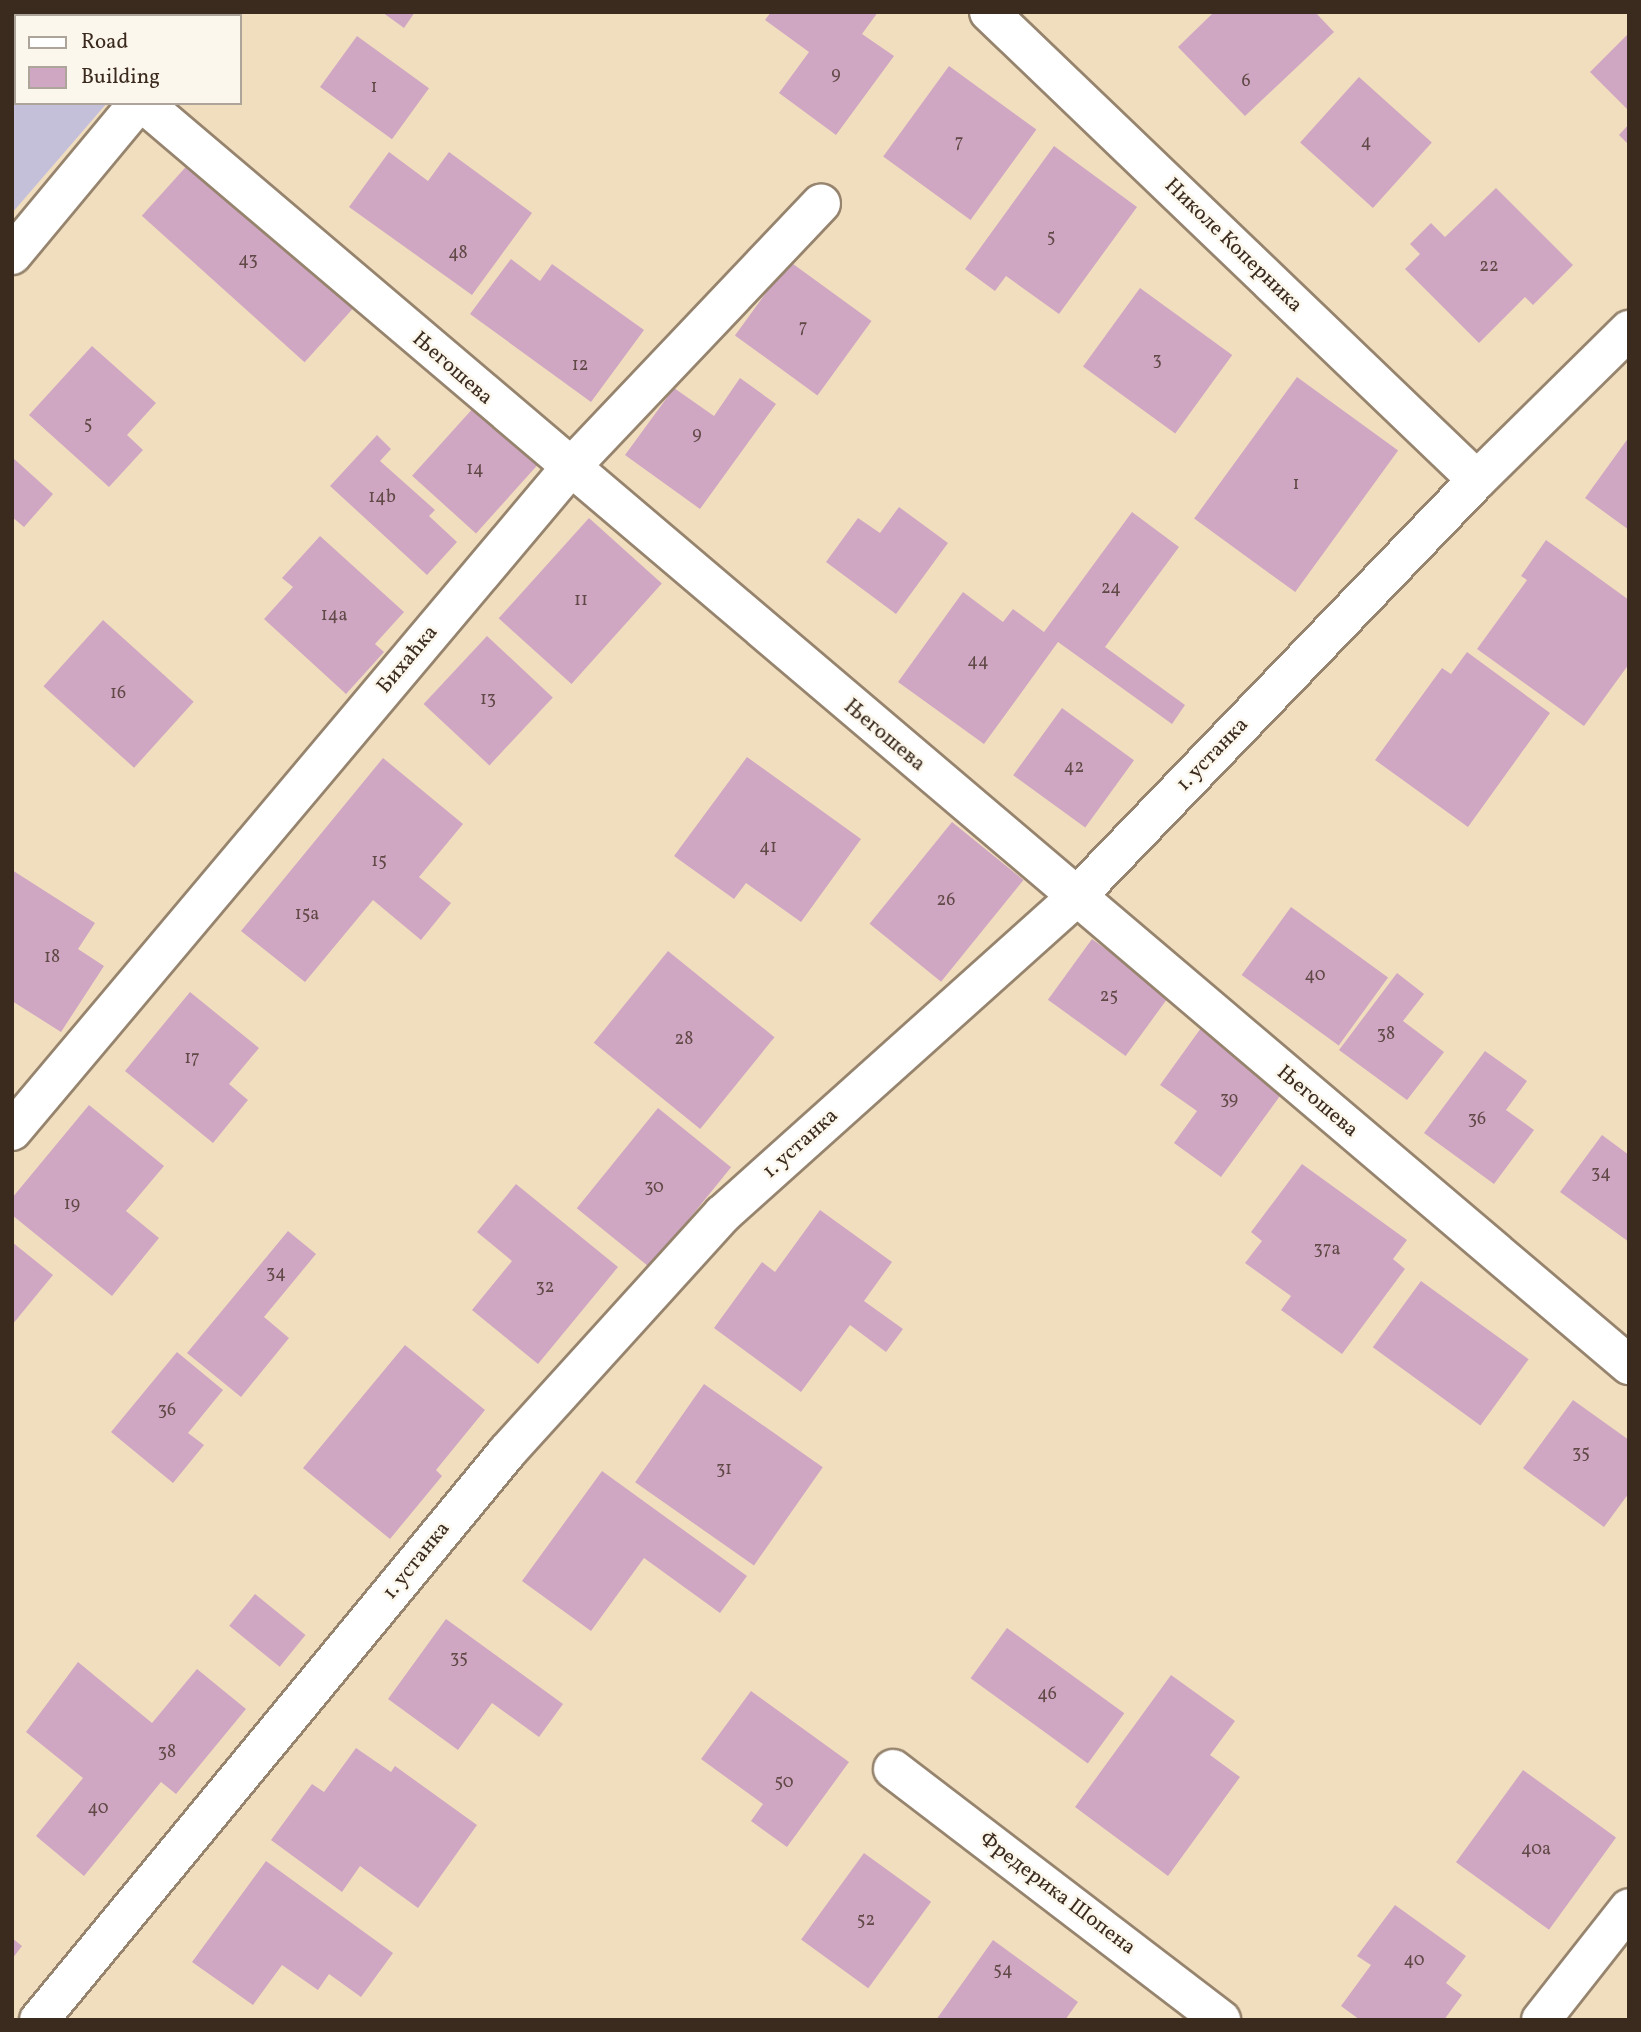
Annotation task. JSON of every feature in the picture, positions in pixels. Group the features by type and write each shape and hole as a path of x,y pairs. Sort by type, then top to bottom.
{"street":[{"name":"Николе Коперника","path":"989,12 1478,480"},
{"path":"12,255 139,105"},
{"name":"Његошева","path":"143,105 1075,898 1629,1364"},
{"name":"Бихаћка","path":"12,1131 569,469 821,203"},
{"name":"1. устанка","path":"39,2020 507,1452 723,1214 1075,898 1478,480 1629,330"},
{"name":"Фредерика Шопена","path":"893,1769 1221,2020"},
{"path":"1541,2020 1629,1908"}],"shaded area":[{"path":"12,12 185,12 14,14 14,105 105,105 12,213"}],"building":[{"path":"382,12 415,12 404,28"},
{"path":"771,12 878,12 862,34 894,56 836,135 779,93 809,52 765,20"},
{"path":"1214,12 1315,12 1334,32 1245,116 1178,47"},
{"path":"1629,33 1629,111 1590,72"},
{"path":"357,36 429,88 392,139 320,87"},
{"path":"949,66 1036,129 971,220 883,157"},
{"path":"1359,77 1432,143 1373,208 1300,142"},
{"path":"1629,124 1629,145 1619,135"},
{"path":"1054,146 1137,207 1059,314 1006,276 995,291 965,269"},
{"path":"389,152 428,181 449,152 532,213 472,295 349,207"},
{"path":"192,160 355,307 305,362 142,216"},
{"path":"1496,188 1573,265 1533,305 1525,297 1479,343 1405,269 1420,254 1410,244 1431,223 1445,237"},
{"path":"511,259 540,281 552,264 644,330 591,402 470,314"},
{"path":"789,261 872,321 817,395 735,335"},
{"path":"1140,288 1232,355 1175,433 1083,366"},
{"path":"92,346 156,403 127,435 143,450 109,487 29,415"},
{"path":"1297,377 1398,450 1295,592 1194,519"},
{"path":"740,378 776,404 700,509 625,455 674,388 714,416"},
{"path":"475,406 539,464 476,533 412,476"},
{"path":"377,435 391,449 380,461 435,510 429,516 457,542 427,575 330,486"},
{"path":"1629,437 1629,530 1585,498"},
{"path":"12,457 53,494 24,527 12,517"},
{"path":"899,507 948,543 896,614 826,562 858,518 880,533"},
{"path":"1132,512 1179,547 1105,647 1185,705 1172,724 1058,642 984,744 898,682 963,592 1003,622 1013,609 1044,632"},
{"path":"589,518 662,584 571,684 499,618"},
{"path":"320,536 404,612 375,644 384,652 346,694 264,619 293,587 282,578"},
{"path":"1546,540 1629,600 1629,664 1584,726 1477,649 1527,580 1521,576"},
{"path":"103,620 194,702 134,768 43,686"},
{"path":"487,636 553,697 489,765 424,704"},
{"path":"1467,652 1550,713 1468,827 1375,760 1442,668 1451,674"},
{"path":"1062,708 1134,760 1085,827 1013,775"},
{"path":"747,757 861,839 801,922 746,883 734,899 674,856"},
{"path":"383,758 463,824 419,877 451,903 421,940 373,900 305,982 241,931"},
{"path":"952,822 1023,880 941,982 870,924"},
{"path":"12,870 95,923 78,949 104,966 61,1032 12,1001"},
{"path":"1291,907 1388,978 1339,1045 1242,975"},
{"path":"1092,939 1170,995 1126,1056 1048,1000"},
{"path":"668,951 774,1037 700,1129 594,1043"},
{"path":"1397,973 1424,994 1403,1021 1444,1052 1407,1100 1339,1050"},
{"path":"190,992 259,1048 229,1084 248,1100 213,1143 125,1071"},
{"path":"1201,1028 1285,1089 1221,1177 1174,1143 1197,1111 1160,1085"},
{"path":"1485,1051 1527,1081 1506,1110 1534,1130 1494,1184 1424,1133"},
{"path":"89,1105 164,1166 126,1211 159,1238 112,1296 12,1215 12,1198"},
{"path":"658,1108 731,1167 650,1267 577,1208"},
{"path":"1602,1135 1629,1155 1629,1242 1560,1192"},
{"path":"1302,1164 1407,1240 1393,1259 1405,1269 1342,1354 1281,1310 1291,1296 1245,1263 1262,1241 1251,1232"},
{"path":"516,1184 618,1267 538,1364 472,1310 512,1261 477,1232"},
{"path":"820,1210 892,1262 864,1301 903,1329 886,1352 850,1325 801,1392 714,1328 762,1262 775,1272"},
{"path":"288,1231 316,1254 264,1317 289,1338 241,1397 187,1353"},
{"path":"12,1242 53,1275 12,1325"},
{"path":"1421,1281 1529,1359 1480,1426 1373,1347"},
{"path":"405,1345 485,1410 436,1470 442,1476 390,1539 303,1468"},
{"path":"177,1352 223,1390 188,1433 204,1445 173,1483 111,1432"},
{"path":"704,1384 823,1467 754,1565 635,1482"},
{"path":"1573,1400 1629,1440 1629,1493 1604,1527 1523,1468"},
{"path":"602,1471 747,1576 720,1613 644,1558 591,1631 522,1581"},
{"path":"255,1594 306,1635 280,1667 229,1626"},
{"path":"446,1619 563,1704 539,1737 492,1703 458,1750 388,1699"},
{"path":"1007,1628 1124,1713 1088,1763 971,1678"},
{"path":"78,1662 152,1723 197,1669 246,1709 176,1794 161,1782 84,1876 36,1836 83,1778 26,1732"},
{"path":"1171,1675 1235,1721 1210,1755 1240,1777 1168,1876 1075,1807"},
{"path":"751,1691 849,1762 787,1847 751,1821 763,1804 701,1759"},
{"path":"356,1748 391,1772 395,1766 477,1825 418,1908 360,1866 342,1892 271,1840 312,1784 324,1792"},
{"path":"1523,1770 1616,1838 1549,1930 1456,1862"},
{"path":"864,1853 931,1902 868,1988 801,1940"},
{"path":"266,1861 393,1953 361,1997 329,1974 318,1990 282,1965 253,2005 192,1962"},
{"path":"1395,1905 1466,1956 1446,1983 1462,1995 1444,2020 1360,2020 1341,2006 1371,1965 1357,1956"},
{"path":"12,1938 22,1946 12,1959"},
{"path":"993,1940 1078,2002 1065,2020 936,2020"}]}
